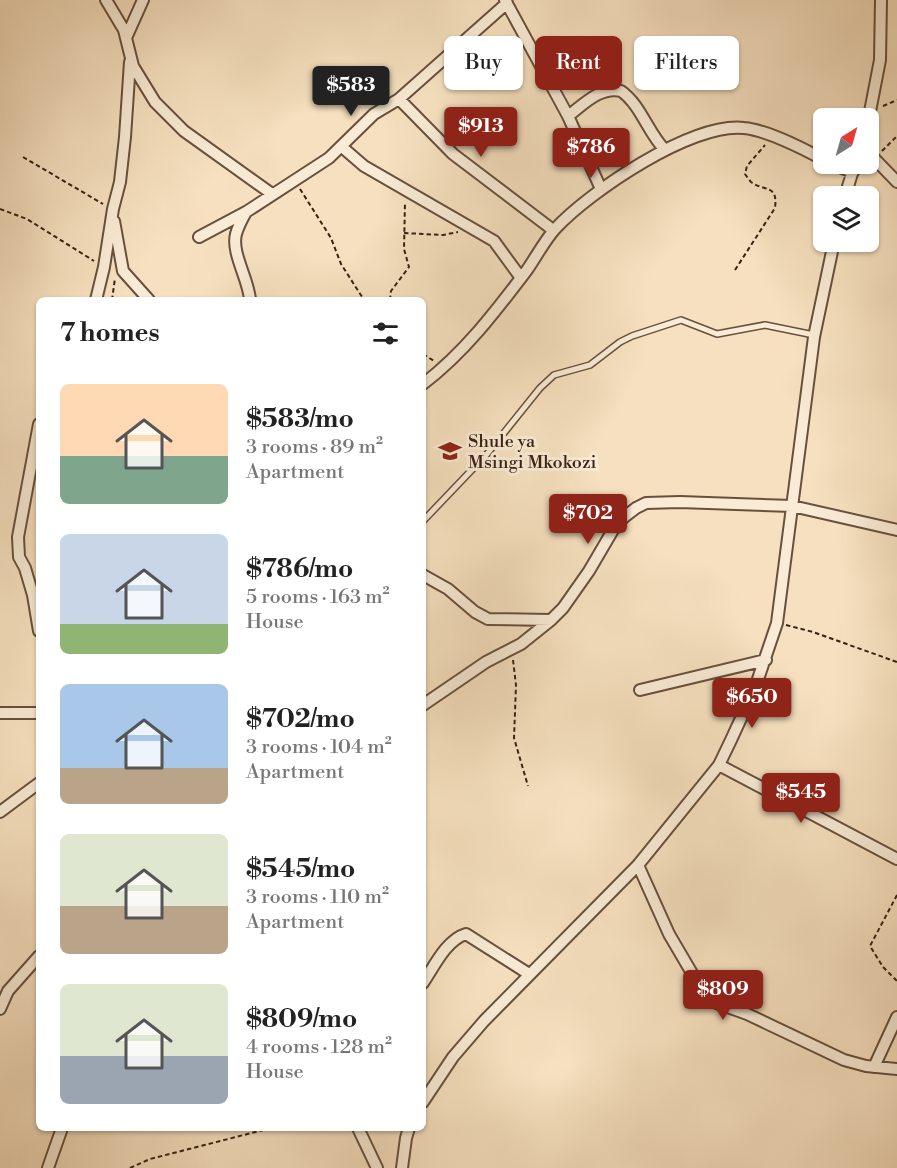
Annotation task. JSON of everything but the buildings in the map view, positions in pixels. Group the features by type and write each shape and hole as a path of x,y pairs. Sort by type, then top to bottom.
{"street":[{"path":"97,297 123,163 130,59 122,24 106,0"},
{"path":"126,38 143,0"},
{"path":"871,108 880,60 881,0"},
{"path":"199,237 246,212 295,181 342,147 374,114 399,99 506,2 568,116 601,189"},
{"path":"130,59 148,92 165,114 184,131 272,194"},
{"path":"568,116 600,93 609,89 621,91 633,104 653,136 665,150"},
{"path":"399,99 453,154 553,230"},
{"path":"426,382 443,368 492,315 521,278 553,230 601,189 665,150 696,135 717,130 744,128 787,142 813,155"},
{"path":"342,147 364,166 494,241 521,278"},
{"path":"879,163 897,182"},
{"path":"113,212 123,271 146,297"},
{"path":"246,212 236,233 235,242 247,279 250,297"},
{"path":"426,1097 461,1048 484,1021 638,865 719,765 755,688 777,623 814,335 832,252"},
{"path":"36,439 18,537 20,558 33,595 36,613"},
{"path":"26,490 36,491"},
{"path":"426,703 486,662 521,644 551,620 563,608 589,572 623,518 646,504 658,502 792,506 897,530"},
{"path":"426,577 448,589 475,612 488,619 551,620"},
{"path":"640,690 766,660"},
{"path":"0,713 36,713"},
{"path":"719,765 897,859"},
{"path":"0,812 36,785"},
{"path":"638,865 669,934 700,987 711,1001 747,1014 844,1060 874,1067 897,1069"},
{"path":"426,978 441,955 458,937 466,934 529,974"},
{"path":"0,1009 8,991 36,959"},
{"path":"874,1067 897,1017"},
{"path":"48,1168 61,1131"},
{"path":"359,1131 377,1168"},
{"path":"402,1168 409,1131"}],"lane":[{"path":"426,518 487,454 540,388 554,375 590,364 632,336 681,320 717,334 765,325 814,335"}],"path":[{"path":"879,111 897,100"},
{"path":"735,270 775,208 777,198 772,190 751,182 745,174 747,166 769,141 765,134"},
{"path":"879,150 897,136"},
{"path":"23,157 113,212"},
{"path":"295,181 331,238 341,264 362,297"},
{"path":"391,297 394,287 409,267 404,249 407,190"},
{"path":"0,208 27,219 104,267"},
{"path":"404,233 443,235 471,229"},
{"path":"777,623 813,632 897,662"},
{"path":"511,648 516,685 514,738 528,786"},
{"path":"897,895 870,946 883,967 897,981"},
{"path":"130,1168 150,1159 259,1131"}],"place":[{"name":"Shule ya Msingi Mkokozi","path":"450,451"}]}
